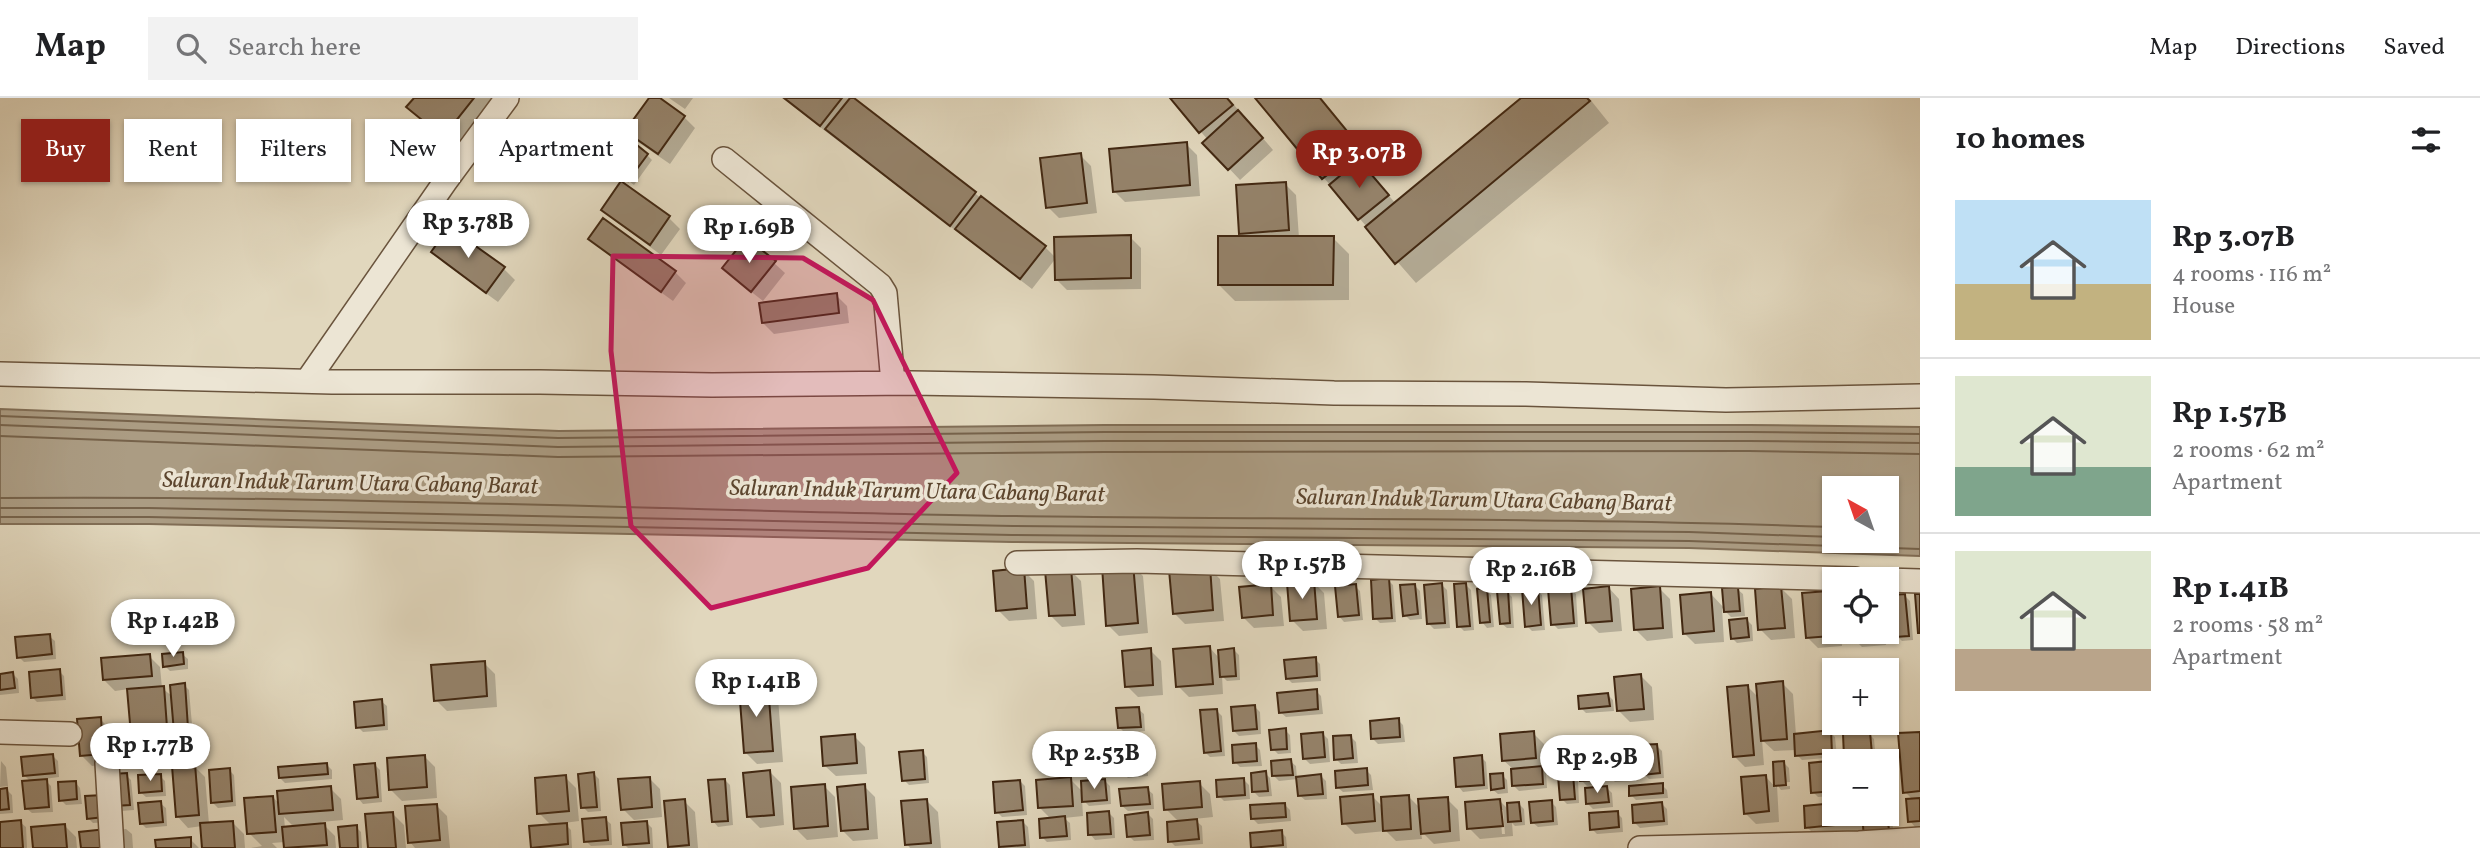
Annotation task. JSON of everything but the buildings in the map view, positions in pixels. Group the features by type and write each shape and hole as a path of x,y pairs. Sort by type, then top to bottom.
{"street":[{"path":"307,381 445,182 508,98"},
{"path":"724,159 880,285 885,293 893,383"},
{"path":"0,374 307,381 1140,386 1334,393 1526,394 1726,400 1920,396"},
{"path":"1017,563 1137,561 1822,578"},
{"path":"1899,580 1920,581"},
{"path":"0,732 70,734"},
{"path":"107,763 112,848"},
{"path":"1640,848 1920,839"}],"highlighted area":[{"path":"613,256 803,258 873,300 957,473 868,568 711,608 631,526 611,351"}],"water":[{"name":"Saluran Induk Tarum Utara Cabang Barat","path":"0,409 559,431 1105,425 1920,427 1920,556 1833,553 1899,553 1899,476 1822,476 1822,553 1689,548 1012,542 149,524 0,524"}]}
